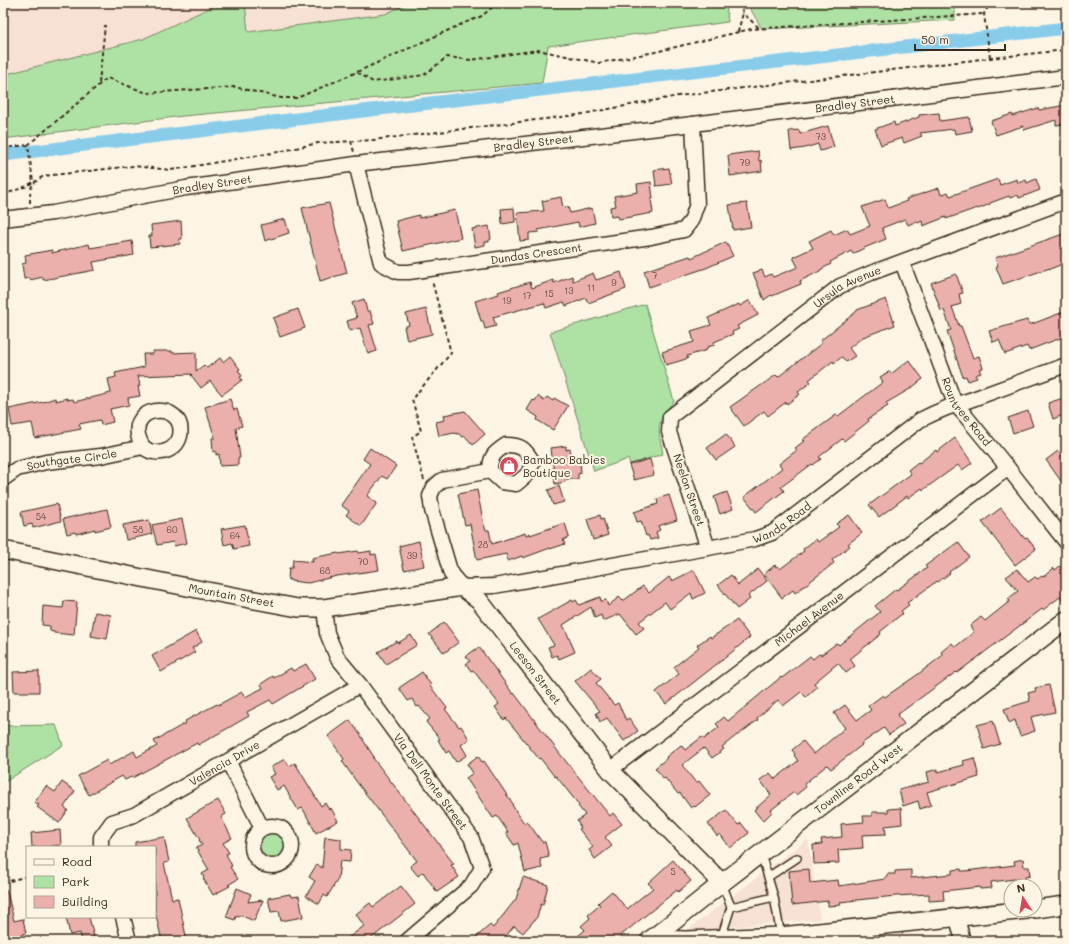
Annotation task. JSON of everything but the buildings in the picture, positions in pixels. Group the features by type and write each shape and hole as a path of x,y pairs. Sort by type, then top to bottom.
{"street":[{"name":"Bradley Street","path":"3,219 53,213 186,188 356,164 693,124 1066,77"},
{"name":"Dundas Crescent","path":"356,164 381,262 398,272 429,269 651,237 684,230 691,221 697,204 693,124"},
{"name":"Ursula Avenue","path":"669,432 670,417 840,286 1066,201"},
{"name":"Rountree Road","path":"902,262 954,404 1008,468 1066,542"},
{"name":"Wanda Road","path":"462,587 494,586 708,548 755,539 772,533 920,420 934,412 1066,365"},
{"name":"Neelon Street","path":"669,432 708,548"},
{"name":"Southgate Circle","path":"3,479 17,470 46,462 101,456 143,447"},
{"name":"Michael Avenue","path":"610,770 1008,468"},
{"path":"430,496 434,487 442,480 490,471"},
{"name":"Leeson Street","path":"430,496 432,510 451,574 462,587 479,600 610,770 722,883"},
{"name":"Mountain Street","path":"3,550 298,608 324,608 462,587"},
{"name":"Via Dell Monte Street","path":"324,608 327,633 337,657 360,685 471,837 482,868 471,886 407,941"},
{"name":"Townline Road West","path":"650,940 722,883 1066,620"},
{"name":"Valencia Drive","path":"101,846 101,837 112,822 134,815 360,685"},
{"path":"228,761 262,828"},
{"path":"1043,908 1066,905"},
{"path":"650,940 782,939 1003,913"},
{"path":"123,918 129,941"},
{"path":"957,918 963,941"}],"lane":[{"path":"761,854 774,897 782,939"},
{"path":"768,877 797,858"},
{"path":"721,939 731,906 722,883"},
{"path":"731,906 774,897"}],"path":[{"path":"3,148 28,146 107,78 147,92 235,87 281,98 297,98 482,16 497,3"},
{"path":"739,3 743,13 759,28"},
{"path":"990,3 984,14 990,58"},
{"path":"738,32 743,13"},
{"path":"358,72 373,82 424,75 447,57 471,60 538,50 599,63 655,52 759,28 984,14"},
{"path":"99,84 105,25"},
{"path":"3,195 34,182 44,176 132,166 171,170 278,152 318,143 373,140 570,116 678,96 1066,50"},
{"path":"28,146 34,182 30,190 31,216"},
{"path":"429,269 451,353 412,399 421,431 412,437 430,496"},
{"path":"3,883 26,876"}],"shaded area":[{"path":"3,3 220,3 143,39 3,75"},
{"path":"245,3 409,3 385,14 247,32"},
{"path":"808,839 820,919 686,931"}],"green space":[{"path":"220,3 245,3 248,32 385,14 409,3 726,3 728,22 548,46 542,83 183,116 3,139 3,75 143,39"},
{"path":"747,3 955,3 955,20 762,29"},
{"path":"645,304 674,401 661,420 659,431 663,454 630,464 628,459 594,471 550,332"},
{"path":"56,725 63,745 3,783 3,726"},
{"path":"272,833 281,837 285,846 281,855 272,859 263,855 259,846 263,837"}],"waterway":[{"path":"3,155 1066,28"}],"place":[{"name":"Bamboo Babies Boutique","path":"509,466"}]}
